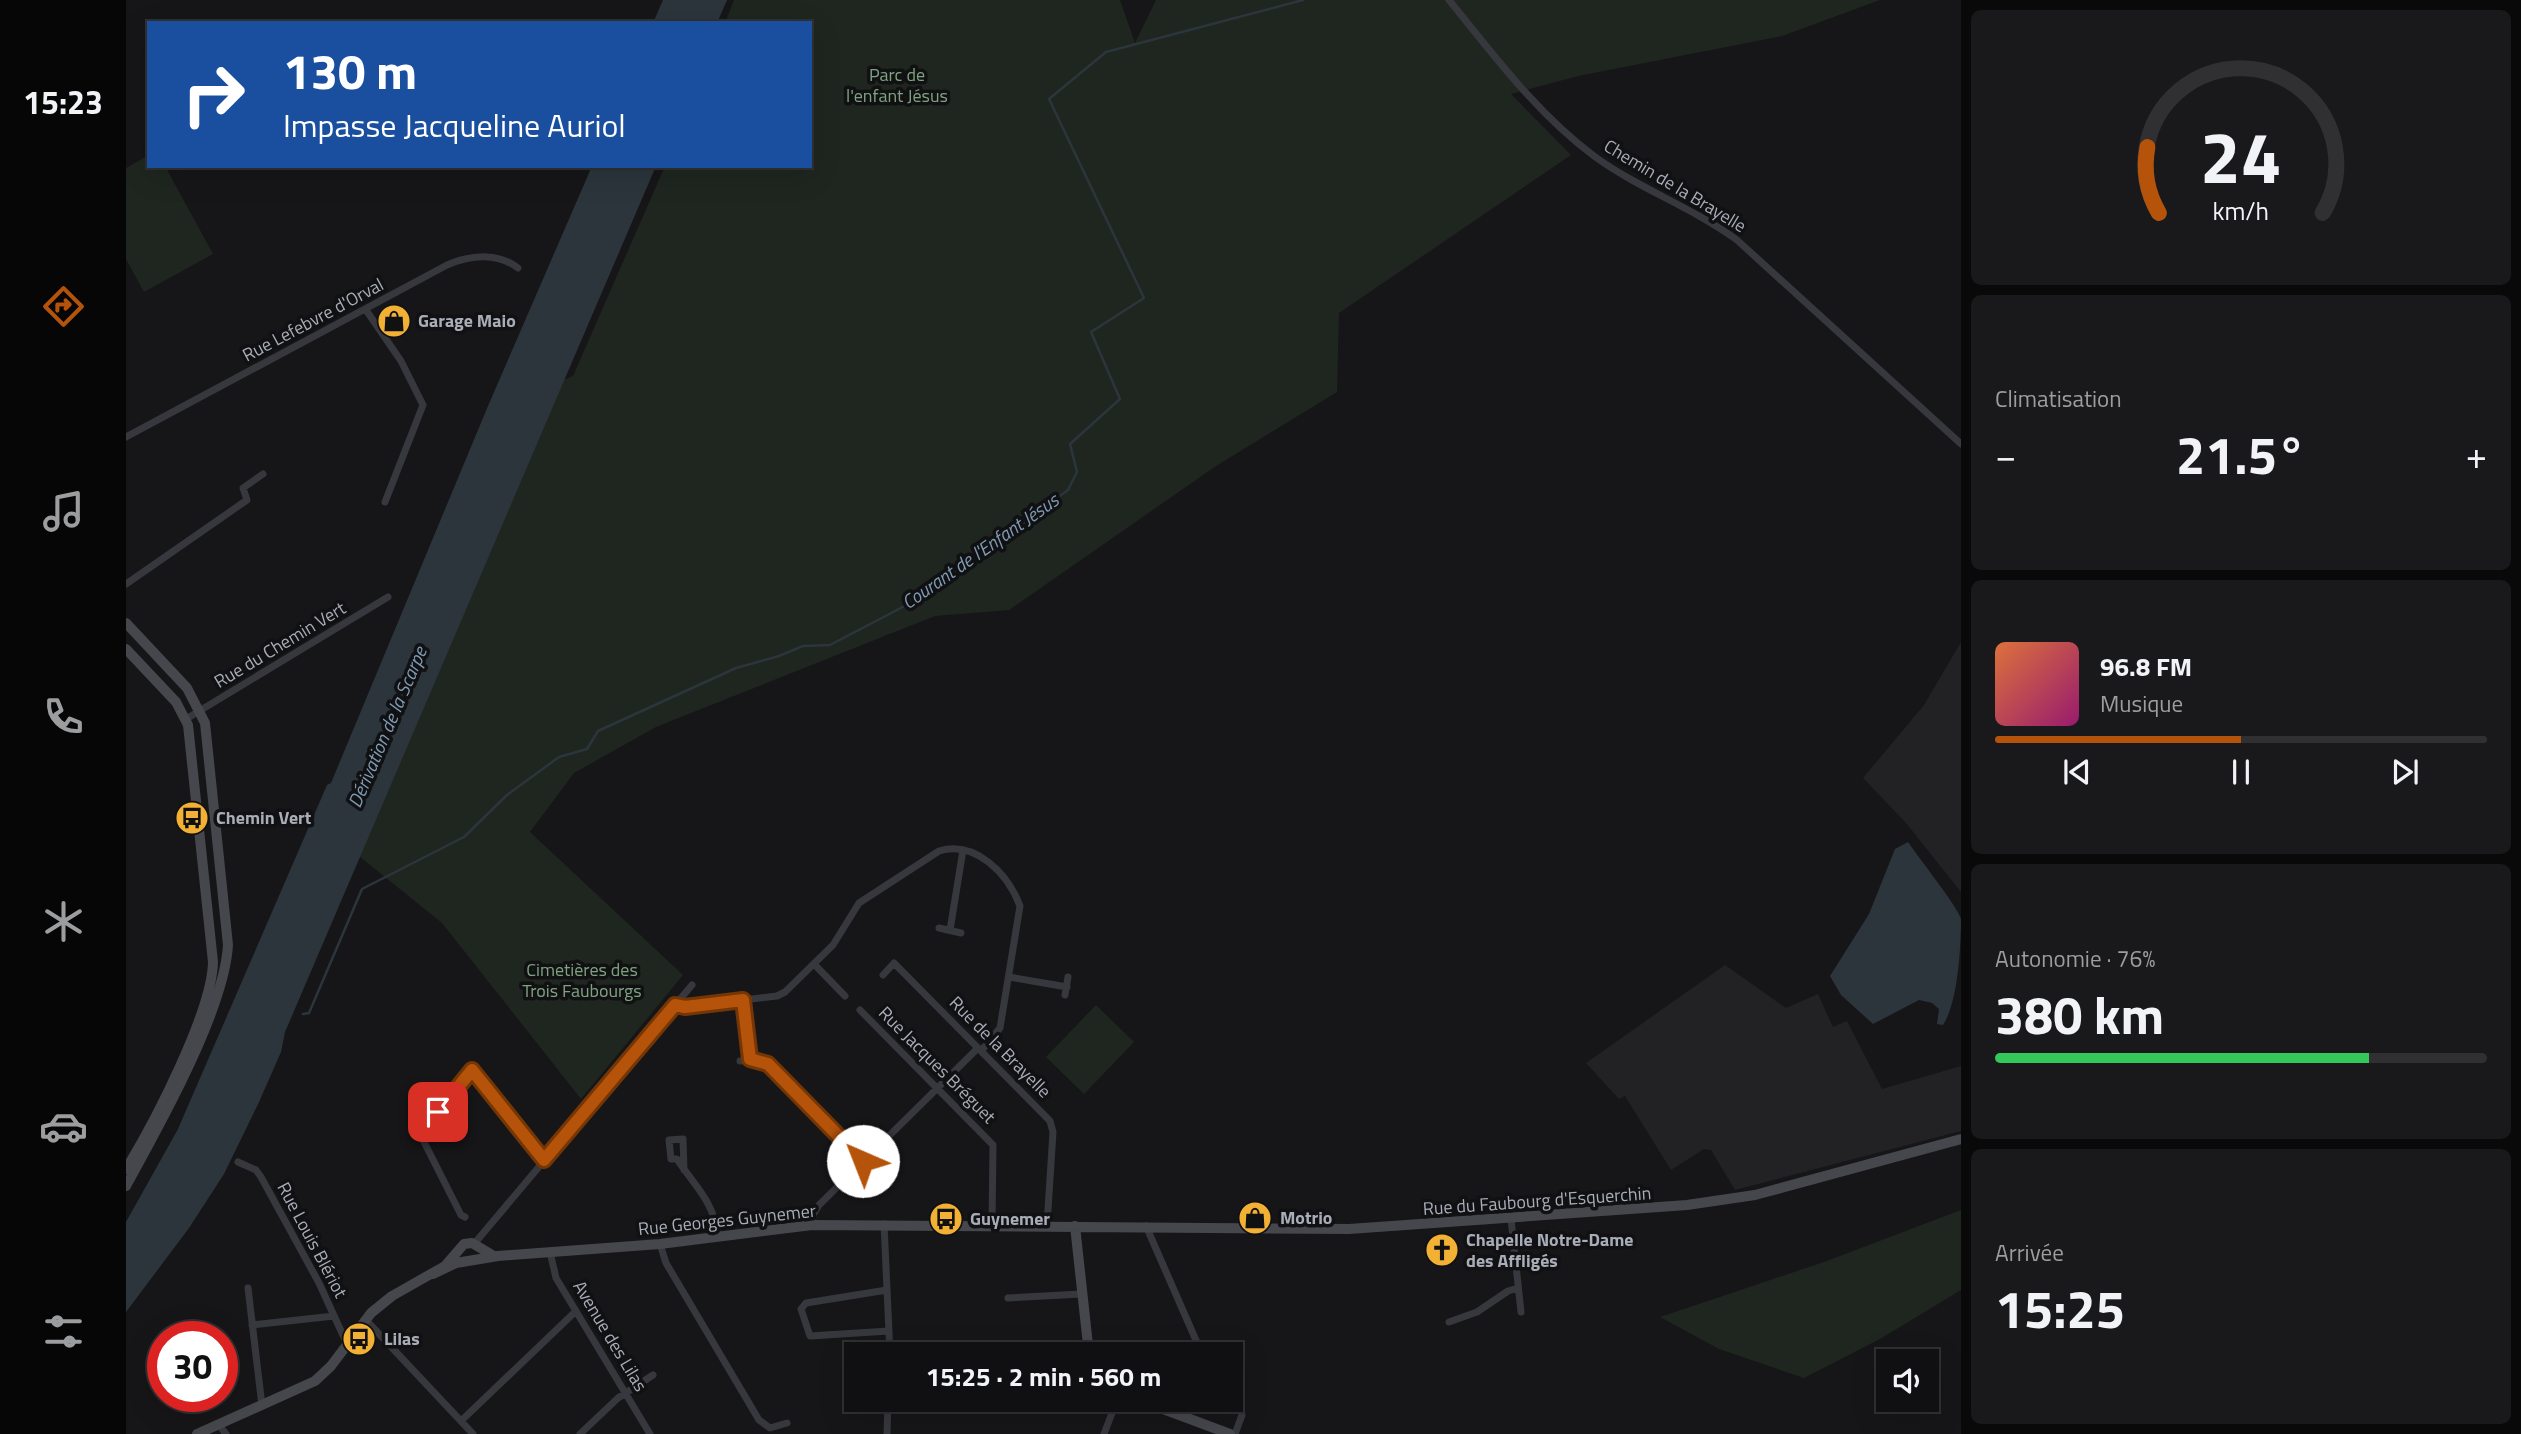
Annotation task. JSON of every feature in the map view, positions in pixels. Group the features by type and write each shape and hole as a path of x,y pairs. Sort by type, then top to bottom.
{"main road":[{"path":"126,624 187,688 201,710 207,737 226,918 226,968 194,1050 126,1186"},
{"path":"126,649 176,702 186,719 211,936 212,977 207,999 181,1061 126,1168"},
{"name":"Rue du Faubourg d'Esquerchin","path":"1861,1169 1961,1139"},
{"name":"Rue du Faubourg d'Esquerchin","path":"1213,1227 1357,1229 1719,1202 1912,1160 1961,1145"},
{"path":"126,1179 139,1161"},
{"name":"Rue Georges Guynemer","path":"197,1434 315,1381 365,1319 391,1296 456,1263 498,1256 660,1244 813,1225 1213,1227"},
{"path":"1075,1226 1088,1342"},
{"path":"465,1243 476,1246 479,1256 470,1262 460,1257 460,1249 465,1243"},
{"name":"Rue Georges Guynemer","path":"476,1246 498,1256"},
{"name":"Rue Georges Guynemer","path":"433,1274 460,1249"},
{"path":"1172,1412 1232,1434"}],"street":[{"name":"Chemin de la Brayelle","path":"1449,0 1526,92 1568,135 1616,171 1695,213 1737,240 1961,444"},
{"name":"Rue Lefebvre d'Orval","path":"126,437 462,260 496,257 518,268"},
{"path":"366,310 397,353 423,405 385,502"},
{"path":"126,584 247,500 243,488 263,474"},
{"name":"Rue du Chemin Vert","path":"186,719 388,597"},
{"path":"950,930 963,850"},
{"path":"675,1005 685,1007 781,995 835,942 859,903 939,851 963,850 985,858 1019,903 1020,915 999,1032 937,1087 819,1205 813,1215 813,1225"},
{"path":"939,928 961,933"},
{"name":"Rue de la Brayelle","path":"883,975 894,963 1052,1124 1047,1225"},
{"path":"814,964 845,996"},
{"path":"1009,977 1067,986"},
{"path":"1065,995 1068,977"},
{"path":"476,1246 544,1160 692,985"},
{"path":"743,1000 750,1059"},
{"name":"Rue Jacques Bréguet","path":"860,1010 995,1148 992,1224"},
{"path":"740,1061 750,1059 768,1064 863,1161"},
{"path":"465,1217 461,1215 420,1134 472,1070 544,1160"},
{"name":"Rue Louis Blériot","path":"238,1162 256,1170 261,1177 347,1344"},
{"path":"684,1170 715,1212 719,1237"},
{"path":"1511,1219 1521,1312"},
{"path":"884,1224 889,1342"},
{"path":"1146,1226 1197,1342"},
{"path":"660,1244 666,1263 759,1420 774,1429 787,1423"},
{"name":"Avenue des Lilas","path":"550,1252 554,1275 650,1434"},
{"path":"248,1288 262,1406"},
{"path":"1449,1322 1477,1312 1508,1291 1518,1288"},
{"path":"887,1290 806,1303 801,1307 810,1336 889,1331"},
{"path":"1007,1298 1082,1294"},
{"path":"461,1421 576,1311"},
{"path":"252,1325 334,1316"},
{"path":"365,1319 473,1434"},
{"path":"580,1434 625,1392 653,1375"},
{"path":"887,1434 888,1412"},
{"path":"1104,1434 1112,1412"},
{"path":"1232,1434 1242,1415 1241,1412"},
{"path":"218,1424 226,1434"}],"shaded area":[{"path":"1961,642 1961,892 1906,823 1863,778 1924,705"},
{"path":"1725,965 1786,1008 1818,994 1833,1027 1847,1021 1882,1089 1961,1066 1961,1131 1735,1190 1711,1150 1704,1149 1671,1170 1625,1096 1619,1099 1586,1063"}],"green space":[{"path":"734,0 1120,0 1135,43 1156,0 1880,0 1782,36 1578,76 1511,94 1571,155 1339,313 1337,392 1216,466 1009,610 935,616 656,727 574,773 530,832 683,975 581,1099 442,923 323,827 505,404 573,376 664,168 812,168 812,21 726,21"},
{"path":"147,156 147,168 166,168 213,254 144,292 126,259 126,168"},
{"path":"1096,1005 1134,1042 1084,1094 1046,1057"},
{"path":"1961,1210 1961,1290 1880,1339 1804,1378 1719,1349 1660,1317 1824,1262"}],"water":[{"path":"663,0 727,0 718,21 654,21"},
{"name":"Dérivation de la Scarpe","path":"591,168 655,168 285,1032 281,1052 259,1102 224,1174 189,1228 126,1312 126,1222 178,1129 327,785 331,783 488,406"},
{"path":"1908,842 1946,893 1961,919 1955,989 1943,1025 1937,1024 1939,1009 1932,1003 1919,1000 1873,1024 1841,995 1830,976 1869,914 1895,849"}],"waterway":[{"name":"Courant de l'Enfant Jésus","path":"303,1014 309,1013 362,889 464,837 507,795 559,757 587,749 598,731 736,668 803,646 830,645 916,600 1068,490 1077,472 1070,444 1120,399 1091,332 1144,298 1049,99 1106,52 1303,0"}],"place":[{"name":"Garage Maio","path":"394,321"},
{"name":"Chemin Vert","path":"192,818"},
{"name":"Motrio","path":"1255,1218"},
{"name":"Guynemer","path":"946,1219"},
{"name":"Chapelle Notre-Dame des Affligés","path":"1442,1250"},
{"name":"Lilas","path":"359,1339"}],"route":[{"path":"438,1112 472,1070 544,1160 675,1005 685,1007 743,1000 750,1059 768,1064 863,1161"}],"park label":[{"name":"Parc de l'enfant Jésus","path":"897,85"},
{"name":"Cimetières des Trois Faubourgs","path":"582,980"}]}
